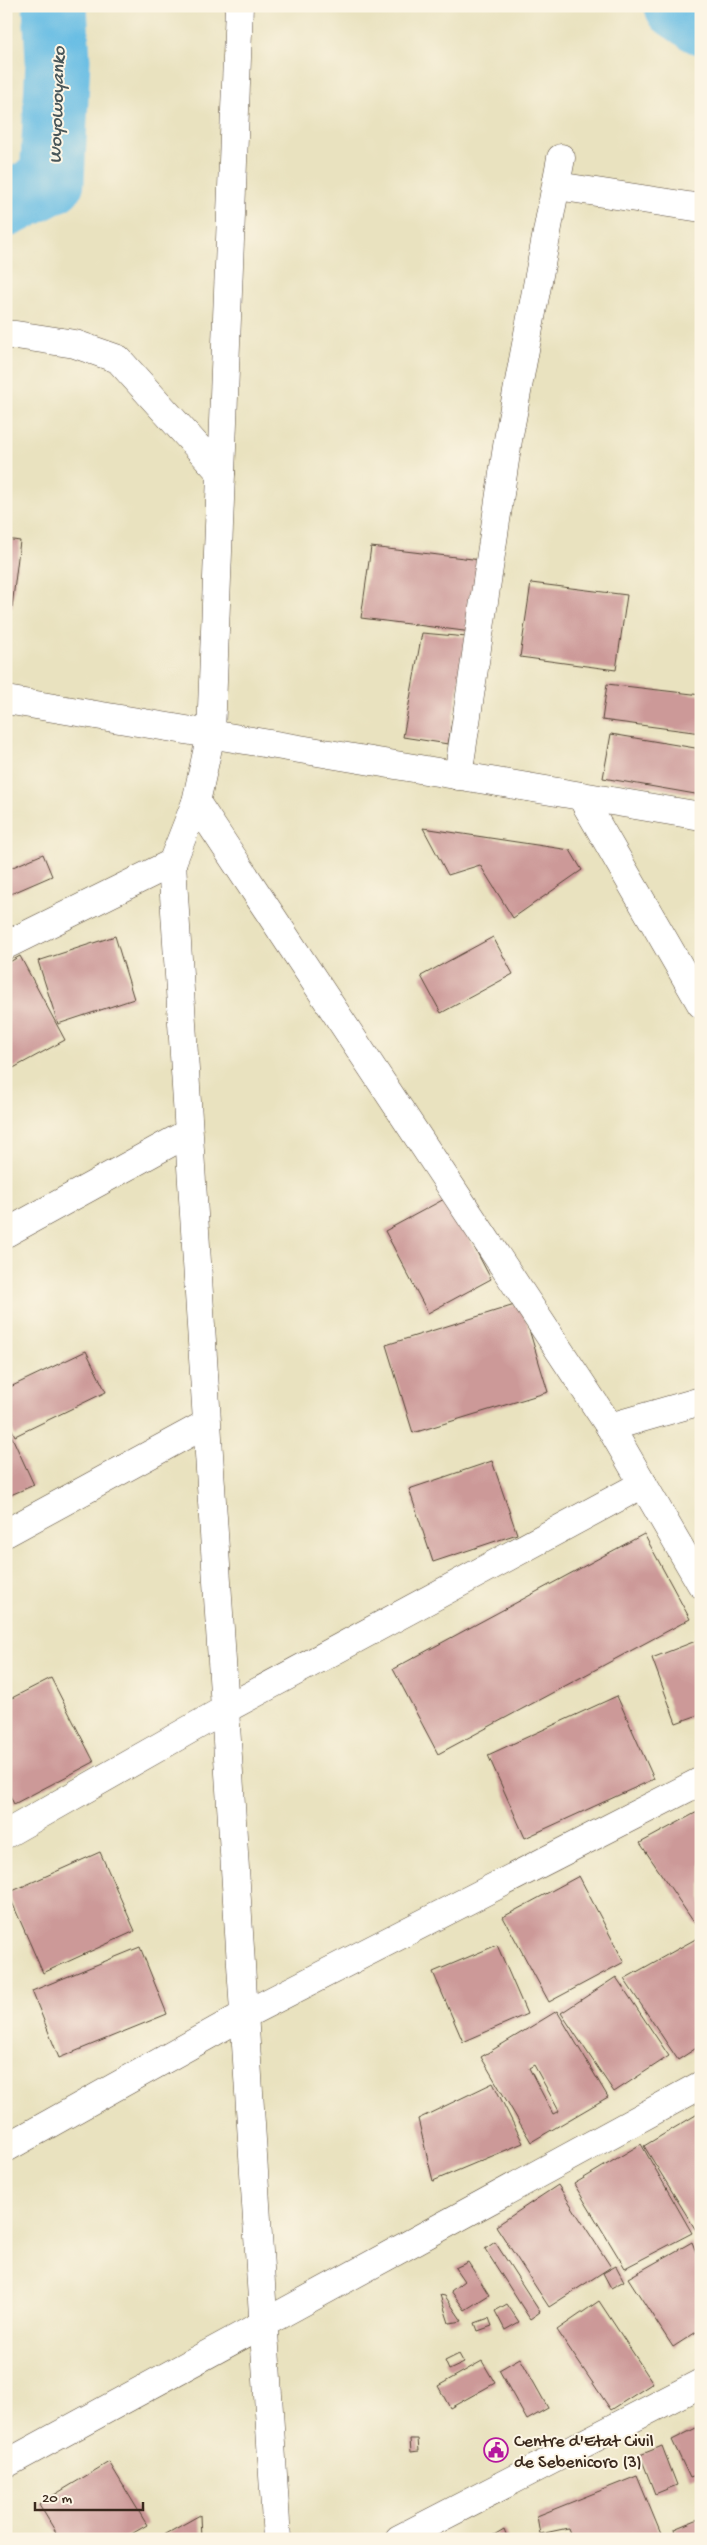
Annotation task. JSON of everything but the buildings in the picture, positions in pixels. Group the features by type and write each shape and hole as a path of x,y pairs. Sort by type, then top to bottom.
{"street":[{"path":"239,6 211,734 196,802 172,863 277,2539"},
{"path":"458,776 508,440 561,158"},
{"path":"557,186 701,208"},
{"path":"6,336 16,335 75,344 118,359 221,473"},
{"path":"6,700 701,816"},
{"path":"581,796 701,1004"},
{"path":"196,802 610,1427 701,1584"},
{"path":"6,945 172,863"},
{"path":"6,1234 188,1133"},
{"path":"610,1427 701,1401"},
{"path":"6,1533 206,1424"},
{"path":"6,1834 224,1710 643,1484"},
{"path":"6,2148 244,2014 701,1781"},
{"path":"6,2464 701,2084"},
{"path":"398,2539 701,2383"}],"waterway":[{"name":"Woyowoyanko","path":"6,205 52,181 58,60 55,6"},
{"name":"Woyowoyanko","path":"677,6 701,22"}],"place":[{"name":"Centre d'Etat Civil de Sebenicoro (3)","path":"496,2450"}]}
